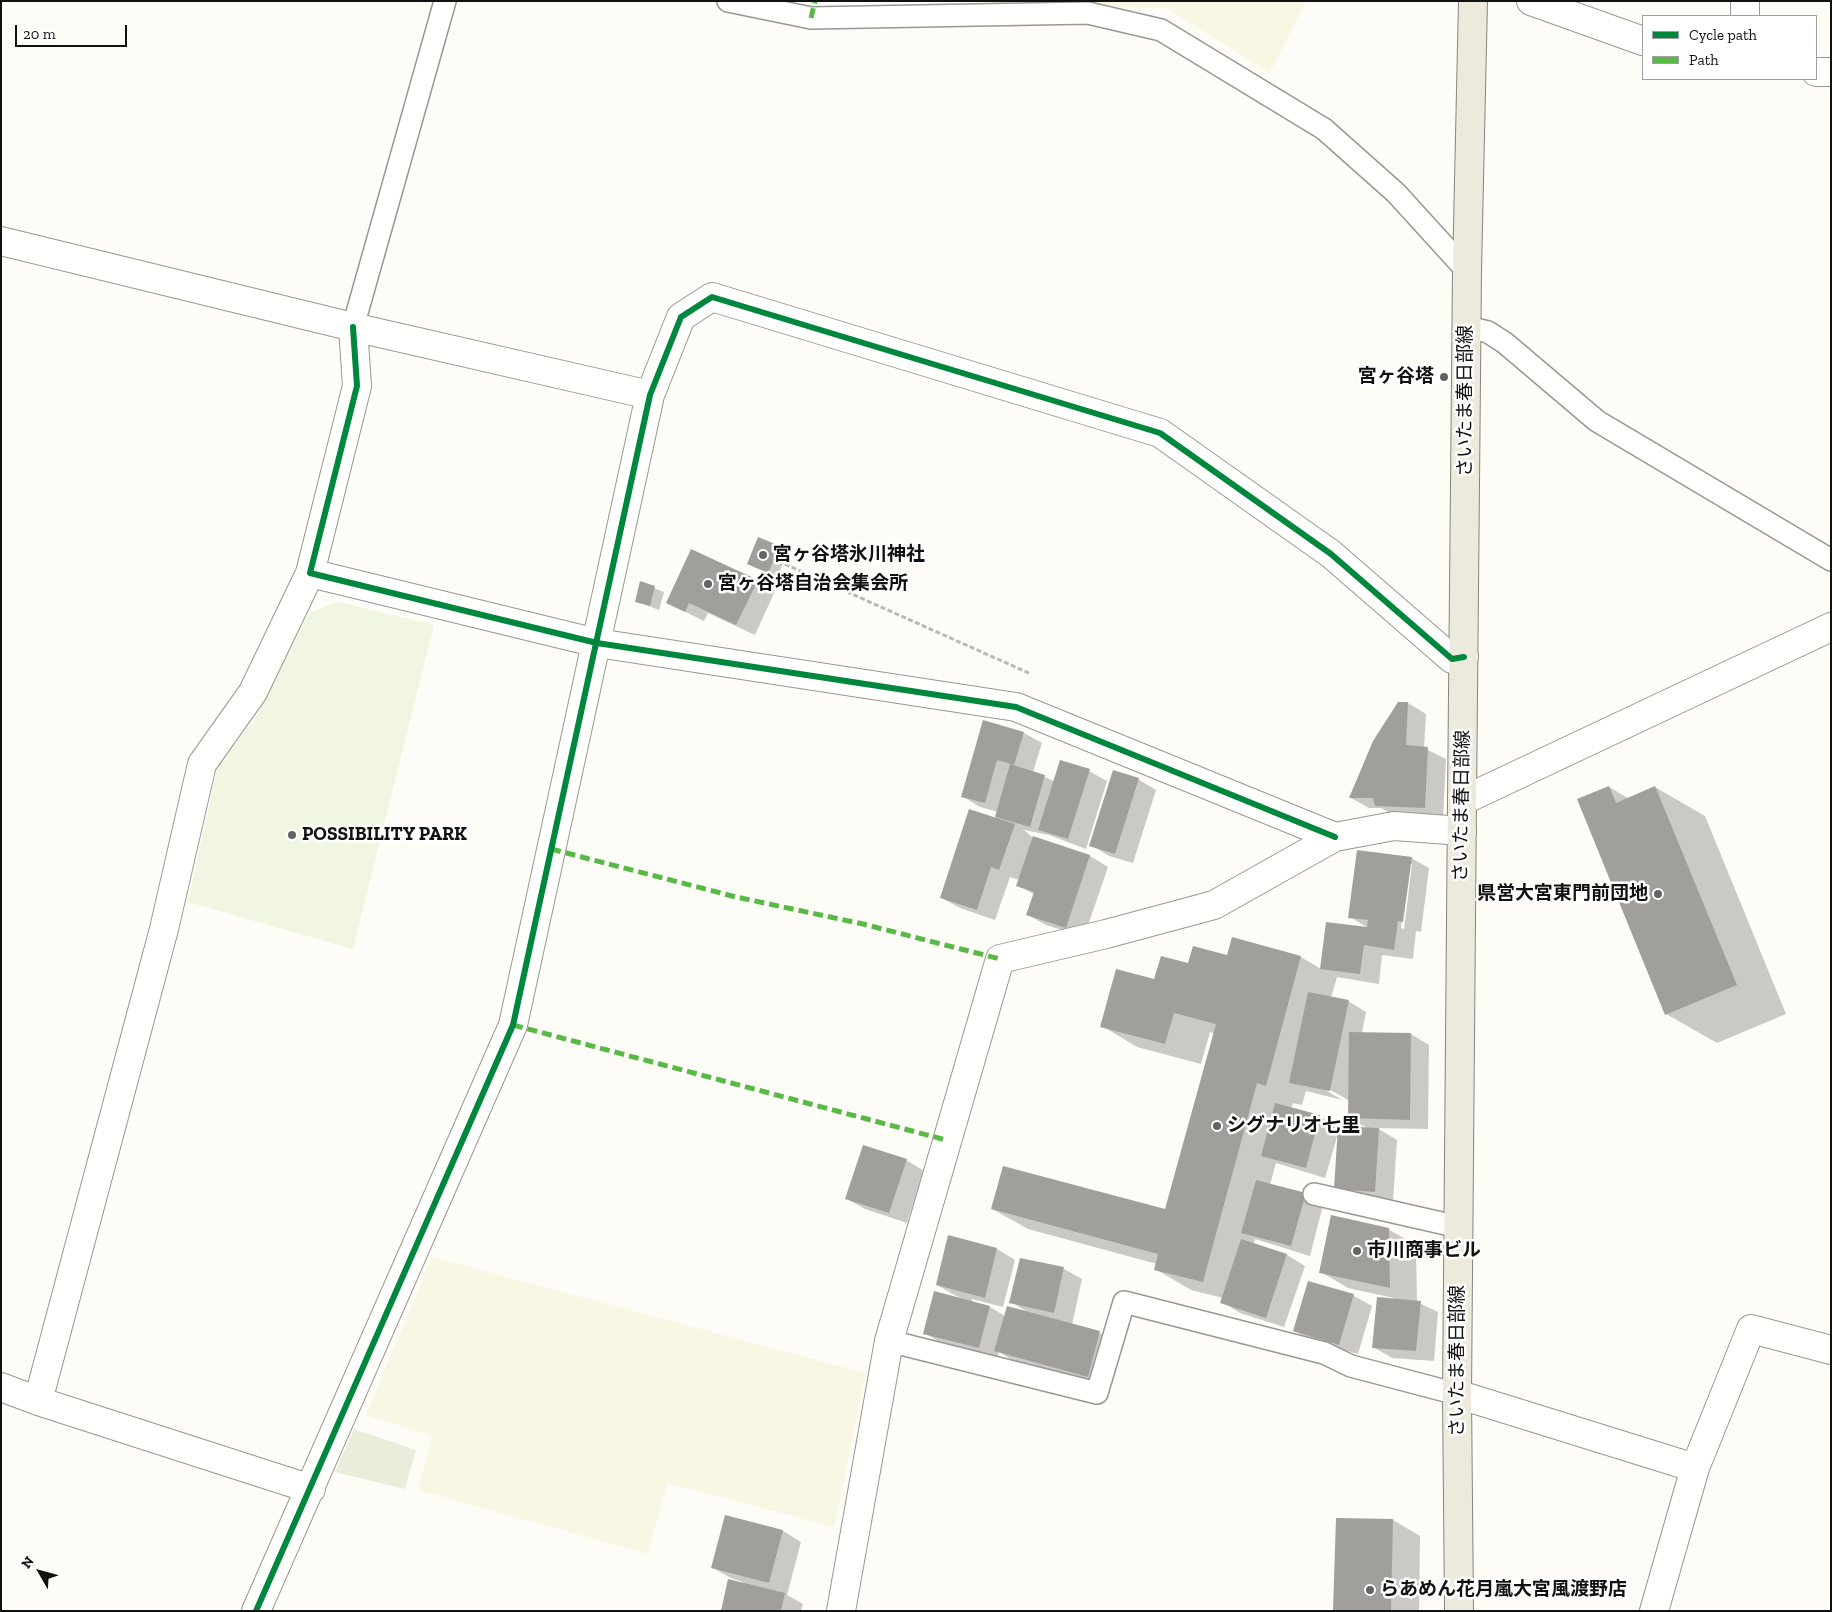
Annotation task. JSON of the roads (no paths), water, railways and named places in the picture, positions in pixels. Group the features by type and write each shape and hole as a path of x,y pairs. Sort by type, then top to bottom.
{"main road":[{"name":"さいたま春日部線","path":"1459,1611 1457,1394 1462,801 1467,271 1473,1"}],"street":[{"path":"1531,1 1642,41"},
{"path":"1745,1 1745,15"},
{"path":"1817,72 1831,72"},
{"path":"1,241 650,395"},
{"path":"256,1611 513,1025 650,395 681,317 712,297 1160,433 1331,554 1452,659 1464,657"},
{"path":"38,1401 164,929 202,764 253,692 310,573 357,386 353,326"},
{"path":"310,573 596,643 1016,707 1335,837"},
{"path":"1462,801 1831,627"},
{"path":"841,1611 889,1341 1000,959 1106,934 1214,905 1335,837 1394,826 1462,831"},
{"path":"1654,1611 1696,1468 1751,1329 1831,1350"},
{"path":"1,1387 38,1401 310,1489"},
{"path":"1457,1394 1696,1468"}],"lane":[{"path":"353,326 445,1"},
{"path":"728,1 811,18 1088,13 1161,30 1324,129 1396,193 1467,271"},
{"path":"1467,327 1488,332 1505,343 1597,421 1831,560"},
{"path":"1314,1194 1459,1227"},
{"path":"889,1341 1097,1393 1124,1302 1324,1353 1351,1366 1457,1394"}],"place":[{"name":"宮ヶ谷塔","path":"1444,377"},
{"name":"宮ヶ谷塔氷川神社","path":"763,555"},
{"name":"宮ヶ谷塔自治会集会所","path":"708,584"},
{"name":"POSSIBILITY PARK","path":"292,835"},
{"name":"県営大宮東門前団地","path":"1658,894"},
{"name":"シグナリオ七里","path":"1217,1126"},
{"name":"市川商事ビル","path":"1357,1251"},
{"name":"らあめん花月嵐大宮風渡野店","path":"1370,1590"}]}
